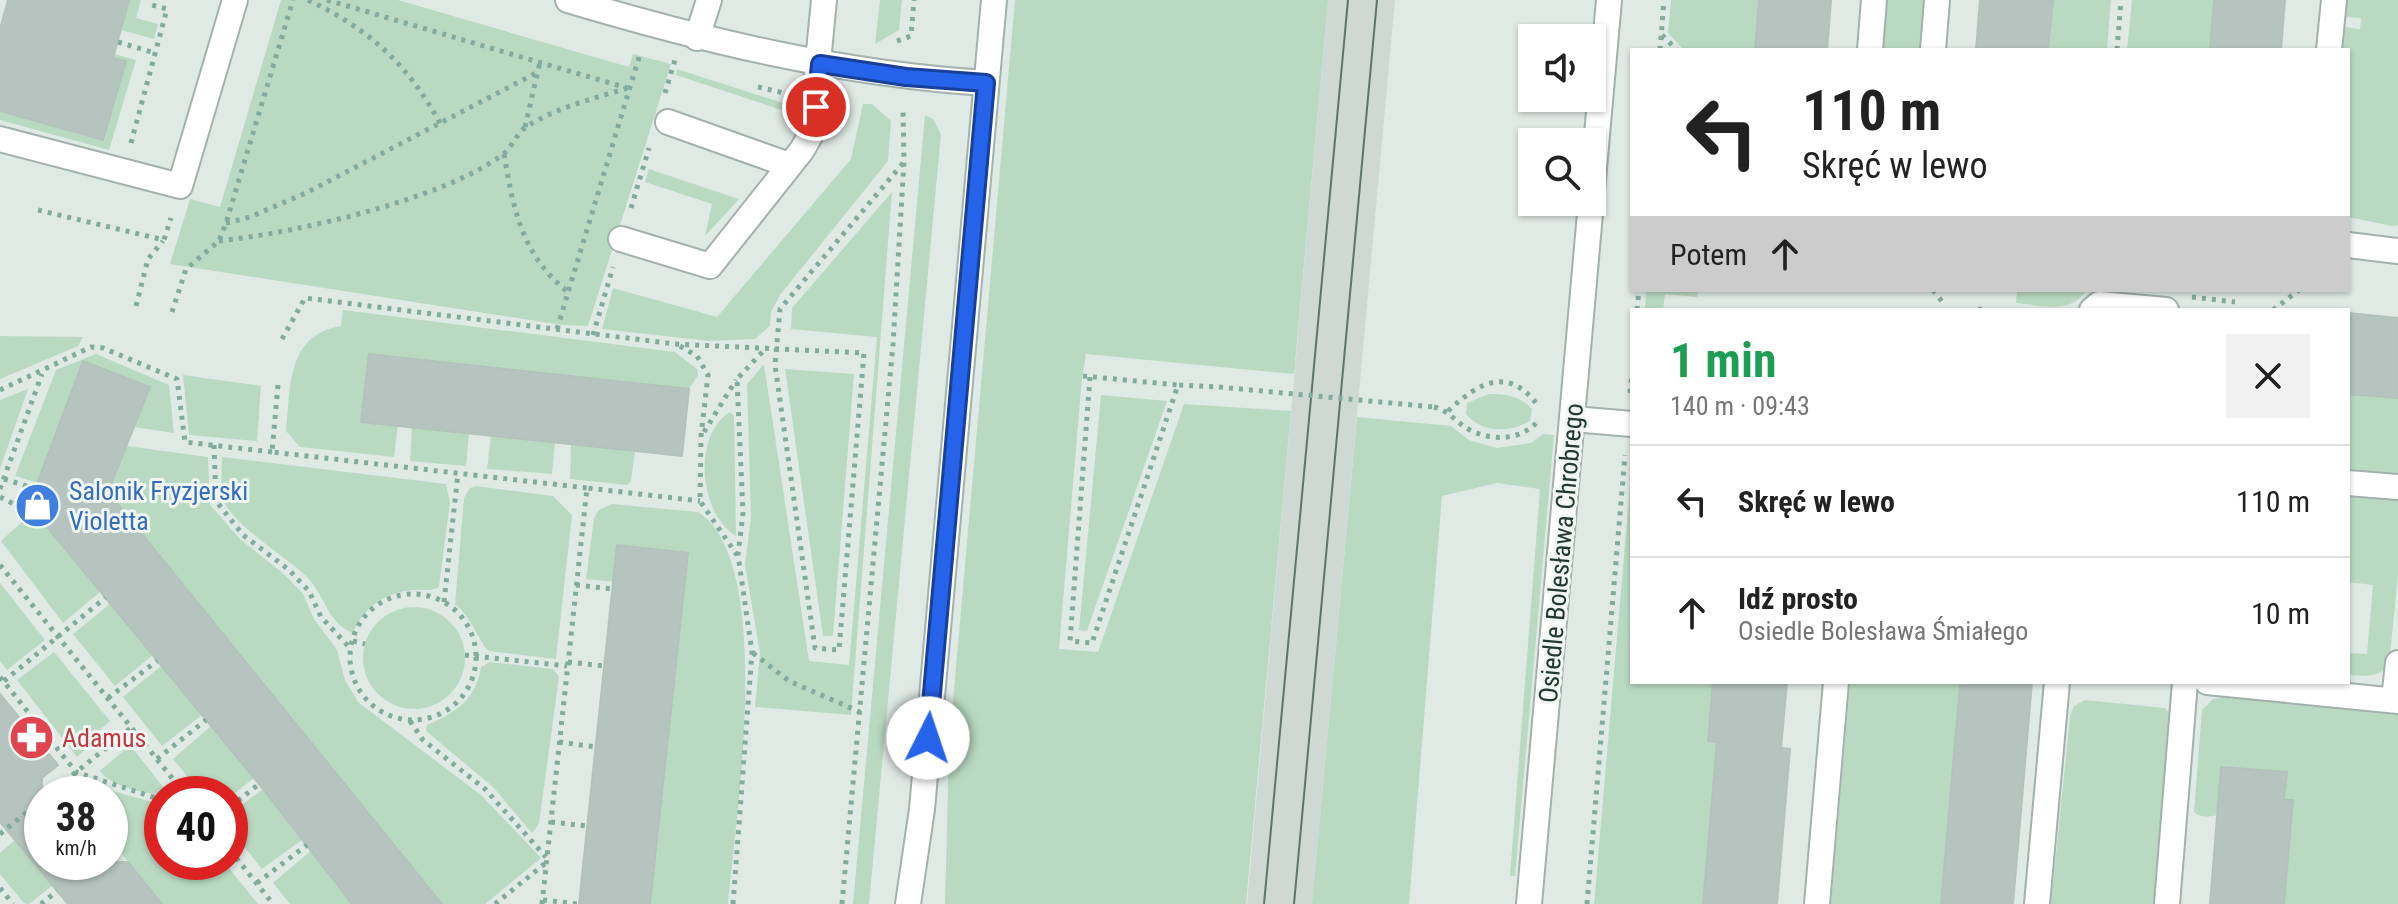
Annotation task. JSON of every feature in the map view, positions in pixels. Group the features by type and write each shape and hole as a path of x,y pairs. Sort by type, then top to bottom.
{"street":[{"path":"0,139 180,186 235,0"},
{"path":"568,0 607,6 690,36 820,64 906,77 986,83"},
{"path":"690,36 709,0"},
{"path":"621,239 710,266 811,134 824,0"},
{"path":"908,904 922,809 994,0"},
{"path":"1598,128 1609,0"},
{"path":"1870,48 1874,0"},
{"path":"1933,48 1937,0"},
{"path":"2329,48 2334,0"},
{"path":"666,110 789,165"},
{"name":"Osiedle Bolesława Chrobrego","path":"1529,904 1590,216"},
{"path":"2350,245 2398,251"},
{"path":"2094,308 2099,304 2144,308"},
{"path":"1573,419 1630,424"},
{"path":"2350,483 2398,487"},
{"path":"2228,684 2396,700 2398,663"},
{"path":"1817,904 1836,684"},
{"path":"2037,904 2057,684"},
{"path":"2167,904 2185,684"},
{"path":"922,809 923,904"}],"path":[{"path":"123,171 167,9 152,5 153,0"},
{"path":"172,312 186,269 219,241 226,223 293,0"},
{"path":"308,0 357,26 393,55 420,89 441,125"},
{"path":"327,0 628,88 591,99 525,128"},
{"path":"911,36 914,0"},
{"path":"1660,48 1664,0"},
{"path":"2117,48 2121,0"},
{"path":"1662,34 1675,48"},
{"path":"666,110 674,62 690,36"},
{"path":"118,42 155,53"},
{"path":"557,329 641,51 652,55"},
{"path":"663,58 674,62"},
{"path":"219,241 268,236 403,201 504,154 525,128 540,62"},
{"path":"226,223 250,217 306,193 538,72"},
{"path":"842,904 893,344 904,162 903,106"},
{"path":"593,335 651,141"},
{"path":"504,154 515,218 534,256 568,292"},
{"path":"282,339 305,298 675,344 768,346 776,347 864,353 839,650 815,648 775,365 776,347 780,309 904,162"},
{"path":"136,306 148,259 164,240 180,186"},
{"path":"38,210 164,240"},
{"path":"1935,292 1944,304"},
{"path":"2276,308 2296,292"},
{"path":"675,344 697,356 708,375 701,436 700,501 738,555"},
{"path":"701,436 737,379 768,346"},
{"path":"0,390 91,347 103,348 177,379 185,442 700,501"},
{"path":"0,489 43,372"},
{"path":"1178,385 1092,643 1070,641 1086,377 1434,407 1448,411 1468,429 1494,438 1528,432 1544,414 1529,393 1498,381 1474,387 1448,411"},
{"path":"733,904 752,652 738,555 743,513 737,379"},
{"path":"272,452 278,385"},
{"path":"1587,904 1630,424"},
{"path":"214,445 216,501 243,535 288,569 309,591 321,617 351,649"},
{"path":"444,602 458,473"},
{"path":"4,479 36,489"},
{"path":"578,904 542,902 587,488"},
{"path":"0,497 28,511 31,508"},
{"path":"0,565 171,776"},
{"path":"576,585 613,589"},
{"path":"410,594 444,602 467,624 477,656 475,669 463,697 439,715 409,720 384,713 365,697 353,674 353,641 364,617 393,597 410,594"},
{"path":"105,598 2,679 76,772 144,794"},
{"path":"353,641 365,644"},
{"path":"752,652 789,681 860,712"},
{"path":"465,655 604,666"},
{"path":"108,698 157,661"},
{"path":"157,759 206,720"},
{"path":"409,720 423,740 485,789 547,860"},
{"path":"71,776 131,728"},
{"path":"559,742 596,747"},
{"path":"248,793 259,784"},
{"path":"0,834 24,815"},
{"path":"551,822 587,826"},
{"path":"257,883 307,845"},
{"path":"495,904 547,860"},
{"path":"248,872 273,904"},
{"path":"0,888 13,904"},
{"path":"41,904 57,891"}],"shaded area":[{"path":"1328,0 1395,0 1312,904 1247,904"}],"green space":[{"path":"129,0 141,0 136,18 158,24 154,39 121,30"},
{"path":"281,0 398,0 629,67 633,54 671,64 588,326 562,325 170,264 190,199 220,207"},
{"path":"880,0 902,0 899,30 875,44"},
{"path":"1015,0 1328,0 1294,374 1086,354 1082,378 1059,649 1098,652 1184,404 1291,411 1246,904 945,904 949,746"},
{"path":"1671,0 1759,0 1755,48 1682,48 1668,33"},
{"path":"1886,0 1925,0 1921,48 1883,48"},
{"path":"2053,0 2111,0 2107,48 2048,48"},
{"path":"2132,0 2214,0 2210,48 2127,48"},
{"path":"2345,0 2398,0 2398,225 2350,217 2350,48 2342,48 2344,27 2360,29 2361,18 2344,17"},
{"path":"114,54 136,60 109,150 0,120 0,111 103,140 125,61 114,58"},
{"path":"677,69 795,107 794,114 676,75"},
{"path":"863,104 872,104 891,121 888,161 780,295 771,312 770,326 755,339 709,341 602,329 613,288 717,317 851,159"},
{"path":"925,115 933,119 941,134 869,904 853,904"},
{"path":"649,169 739,199 705,236 712,204 645,182"},
{"path":"892,192 851,715 755,707 760,653 745,565 751,517 747,384 764,364 809,661 849,665 877,337 791,329 792,308"},
{"path":"1646,292 1698,292 1697,297 1665,294 1663,308 1645,308"},
{"path":"2017,292 2084,292 2073,303 2064,306 2016,303"},
{"path":"343,310 675,352 697,369 698,375 689,389 369,354 361,421 398,425 394,457 300,447 286,431 295,365 310,340 323,331 341,326"},
{"path":"0,336 83,337 78,346 0,379"},
{"path":"96,354 169,385 174,433 134,427 150,387 83,361 38,483 15,476 56,370"},
{"path":"785,369 854,374 833,636 823,636"},
{"path":"183,375 261,386 257,441 189,435"},
{"path":"28,389 0,469 0,400"},
{"path":"1489,394 1507,395 1523,401 1532,409 1530,421 1514,428 1496,429 1472,420 1466,414 1467,403"},
{"path":"2350,394 2398,398 2398,474 2350,470"},
{"path":"1101,395 1167,401 1087,631 1079,630"},
{"path":"730,412 734,416 736,536 714,511 705,474 705,456 710,438 718,423"},
{"path":"1357,417 1451,426 1469,440 1497,448 1531,443 1543,434 1554,435 1515,876 1510,876 1540,489 1497,483 1442,496 1409,904 1312,904"},
{"path":"412,427 469,433 466,466 410,461"},
{"path":"491,436 555,442 552,474 487,469"},
{"path":"571,444 635,451 631,481 627,485 570,479"},
{"path":"127,446 208,457 210,505 240,539 285,575 303,594 314,619 337,650 345,680 358,702 481,795 541,858 485,904 442,904 108,492"},
{"path":"222,457 446,484 450,502 439,587 394,594 369,608 353,633 344,628 337,623 307,577 230,511 223,496"},
{"path":"476,486 553,496 572,515 556,659 489,651 455,604 464,498 470,488"},
{"path":"1630,486 1630,684 1713,684 1708,741 1717,742 1703,904 1594,904"},
{"path":"2350,493 2391,496 2398,500 2398,575 2389,665 2370,675 2350,675 2350,653 2367,654 2373,585 2350,582"},
{"path":"612,504 698,512 722,540 737,583 744,637 745,696 728,904 650,904 687,553 618,545 614,582 586,579 594,518 599,510"},
{"path":"34,511 100,592 63,623 1,541"},
{"path":"0,583 45,640 7,670 0,661"},
{"path":"111,603 153,655 115,686 73,634"},
{"path":"414,607 434,611 450,622 461,638 465,658 461,678 450,694 434,705 414,709 394,705 378,694 367,678 363,658 367,638 378,622 394,611"},
{"path":"54,652 110,721 92,737 95,741 77,757 17,680"},
{"path":"490,662 553,669 559,677 539,824 532,833 493,787 426,731 427,725 463,704 474,688 481,667"},
{"path":"161,666 202,715 162,746 123,697"},
{"path":"1850,684 1969,684 1960,685 1941,904 1831,904"},
{"path":"2226,697 2398,710 2398,904 2284,904 2293,801 2284,800 2287,773 2227,811 2214,816 2194,812 2202,710 2213,699"},
{"path":"2085,700 2165,708 2173,717 2159,904 2051,904 2070,716 2074,706"},
{"path":"211,726 254,778 248,783 248,776 187,776 173,759"},
{"path":"130,745 155,776 144,776 144,792 128,787 128,776 105,776 100,771"},
{"path":"263,789 303,839 262,869 248,852 248,800"},
{"path":"128,795 144,800 144,880 239,880 258,904 162,904 128,862"},
{"path":"24,832 24,880 49,880 53,885 29,904 24,903 0,874 0,853"},
{"path":"312,850 352,904 290,904 273,883"}],"building":[{"path":"8,0 129,0 113,58 126,61 103,140 0,111 0,29"},
{"path":"1759,0 1831,0 1827,48 1755,48"},
{"path":"1980,0 2053,0 2048,48 1976,48"},
{"path":"2214,0 2285,0 2281,48 2210,48"},
{"path":"2350,313 2398,318 2398,398 2350,394"},
{"path":"369,354 689,389 682,456 361,422"},
{"path":"83,361 150,387 108,492 442,904 352,904 263,789 29,505"},
{"path":"617,545 688,553 650,904 579,904"},
{"path":"1713,684 1787,684 1781,748 1790,749 1777,904 1703,904 1717,742 1708,741"},
{"path":"2032,684 2013,904 1941,904 1960,685"},
{"path":"0,694 58,765 44,776 24,776 24,851 0,822"},
{"path":"2221,767 2287,772 2284,800 2293,800 2284,904 2210,904"},
{"path":"128,862 162,904 68,904 48,880 128,880"}],"tram line":[{"path":"1264,904 1348,0"},
{"path":"1294,904 1377,0"}],"place":[{"name":"Salonik Fryzjerski Violetta","path":"38,506"},
{"name":"Adamus","path":"31,738"}],"route":[{"path":"816,107 820,64 906,77 986,83 928,738"}]}
